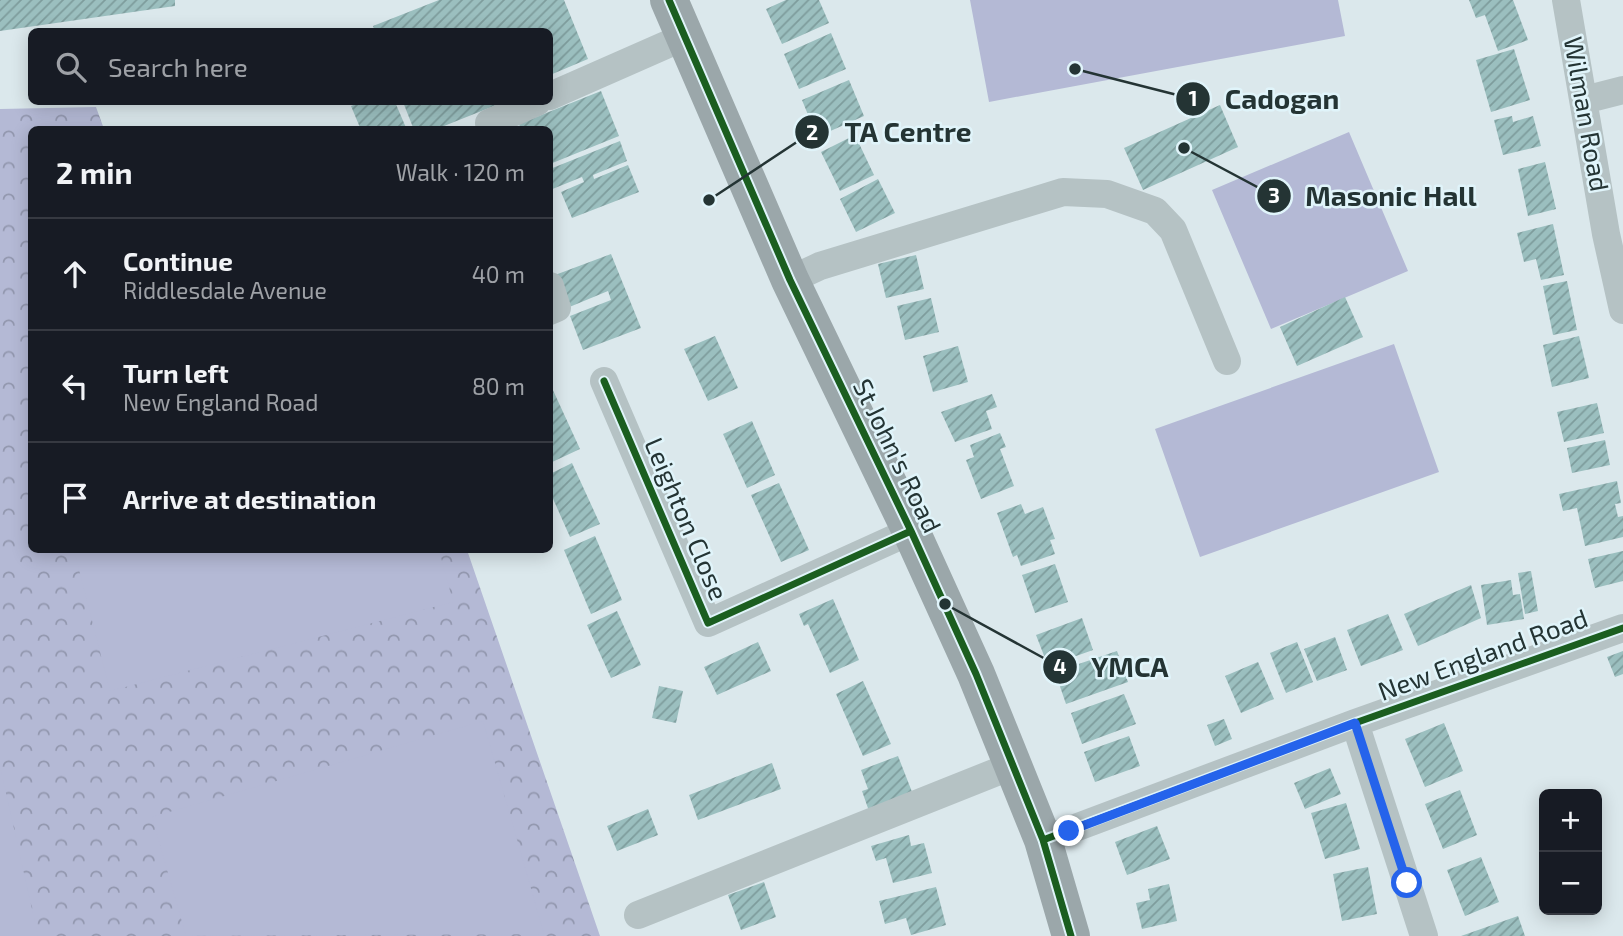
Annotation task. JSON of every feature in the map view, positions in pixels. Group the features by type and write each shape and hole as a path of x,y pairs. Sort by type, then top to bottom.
{"highway":[{"name":"St John's Road","path":"669,0 790,280 911,531 976,674 1043,841 1071,936"}],"street":[{"name":"Wilman Road","path":"1566,0 1606,234 1623,310"},
{"path":"553,95 684,37"},
{"path":"1584,100 1623,90"},
{"path":"486,126 531,105"},
{"path":"790,280 820,266 1063,192 1107,194 1155,211 1173,230 1227,361"},
{"path":"553,295 557,308 553,310"},
{"name":"Leighton Close","path":"604,381 708,623 911,531"},
{"name":"New England Road","path":"1043,841 1355,723 1623,628"},
{"path":"1355,723 1424,936"},
{"path":"638,915 1014,765"}],"green space":[{"path":"970,0 1338,0 1345,36 989,102"},
{"path":"96,107 103,126 28,126 28,553 468,553 600,936 0,936 0,109"},
{"path":"1349,132 1408,271 1271,329 1212,190"},
{"path":"1394,344 1439,472 1200,557 1155,429"},
{"path":"75,553 440,553 453,602 110,691"},
{"path":"483,721 544,934 186,936 152,817"},
{"path":"0,766 38,936 0,936"}],"building":[{"path":"0,0 175,0 175,6 0,31"},
{"path":"439,0 564,0 588,59 553,74 553,28 373,26"},
{"path":"786,0 819,0 829,23 782,44 766,9"},
{"path":"1469,0 1513,0 1528,40 1498,51 1485,15 1476,18"},
{"path":"831,33 846,69 799,89 784,54"},
{"path":"1514,49 1530,100 1491,112 1476,60"},
{"path":"849,80 864,116 817,137 802,100"},
{"path":"601,91 619,136 553,163 553,126 519,124"},
{"path":"396,105 405,126 359,126 351,106"},
{"path":"404,105 496,105 444,126 412,126"},
{"path":"1220,105 1238,147 1143,190 1124,148"},
{"path":"1512,116 1513,122 1533,116 1541,146 1503,155 1494,120"},
{"path":"855,135 874,175 840,191 821,152"},
{"path":"620,141 627,161 593,175 594,179 628,165 639,192 572,218 561,192 584,182 582,177 553,189 553,168"},
{"path":"1545,162 1556,209 1528,216 1518,169"},
{"path":"878,179 895,213 856,232 840,199"},
{"path":"1553,224 1564,275 1541,280 1536,259 1524,262 1517,233"},
{"path":"611,254 641,328 583,350 570,316 611,300 608,291 567,308 555,275"},
{"path":"916,255 924,289 886,298 878,264"},
{"path":"1567,281 1577,330 1553,335 1543,286"},
{"path":"1345,297 1363,337 1297,366 1280,327"},
{"path":"931,298 939,332 905,340 897,306"},
{"path":"715,336 738,388 708,401 684,349"},
{"path":"1579,336 1589,378 1552,387 1543,345"},
{"path":"958,346 968,382 933,392 923,356"},
{"path":"553,390 580,449 553,462"},
{"path":"992,394 997,407 986,411 992,429 955,442 941,412"},
{"path":"1597,403 1604,433 1564,442 1557,412"},
{"path":"752,421 775,475 747,488 723,434"},
{"path":"1000,433 1006,447 1000,449 1014,486 981,499 966,460 974,457 970,445"},
{"path":"1605,440 1610,465 1572,473 1567,448"},
{"path":"572,463 600,524 570,537 553,499 553,472"},
{"path":"1617,481 1621,503 1615,504 1618,517 1623,516 1623,537 1585,546 1577,508 1563,511 1559,494"},
{"path":"779,483 809,550 781,562 751,495"},
{"path":"1021,504 1025,514 1043,507 1055,539 1050,540 1055,554 1021,566 1017,555 1013,557 997,513"},
{"path":"595,536 622,600 591,614 564,550"},
{"path":"1623,551 1623,581 1595,588 1588,559"},
{"path":"1055,564 1068,602 1035,613 1022,575"},
{"path":"1531,571 1538,611 1525,614 1518,573"},
{"path":"1511,580 1513,595 1520,594 1524,619 1487,625 1481,585"},
{"path":"1471,585 1481,618 1418,646 1404,614"},
{"path":"833,599 859,660 830,673 808,624 804,626 799,614"},
{"path":"617,611 641,665 611,678 587,625"},
{"path":"1388,614 1403,650 1361,666 1347,630"},
{"path":"1082,618 1093,650 1048,666 1036,635"},
{"path":"1335,637 1347,670 1317,681 1304,649"},
{"path":"758,642 771,671 717,695 704,667"},
{"path":"1297,642 1313,682 1286,693 1270,653"},
{"path":"1117,651 1128,682 1066,704 1055,672"},
{"path":"1623,651 1623,674 1615,677 1607,657"},
{"path":"1258,662 1274,699 1241,713 1225,676"},
{"path":"863,681 891,744 863,756 836,694"},
{"path":"659,686 683,691 676,723 652,718"},
{"path":"1124,694 1136,724 1082,744 1071,713"},
{"path":"1224,719 1232,739 1215,746 1207,725"},
{"path":"1444,723 1463,771 1425,787 1405,739"},
{"path":"1129,736 1140,766 1095,782 1084,752"},
{"path":"898,756 914,797 870,814 862,791 868,789 861,770"},
{"path":"772,763 781,789 698,820 689,795"},
{"path":"1330,768 1341,794 1305,809 1294,783"},
{"path":"1460,790 1477,835 1443,849 1425,804"},
{"path":"1346,803 1360,849 1325,859 1311,813"},
{"path":"648,809 658,835 617,851 607,826"},
{"path":"1157,826 1170,859 1127,875 1115,842"},
{"path":"909,835 911,846 924,843 932,873 893,883 886,858 876,861 871,846"},
{"path":"1481,857 1499,902 1465,916 1447,870"},
{"path":"1368,867 1377,914 1342,921 1333,874"},
{"path":"764,882 776,917 741,930 728,895"},
{"path":"1169,884 1177,921 1142,929 1136,903 1150,900 1148,889"},
{"path":"936,887 946,925 911,935 906,918 885,924 879,901"},
{"path":"1518,916 1525,936 1461,936"}],"cycle path":[{"path":"669,0 790,280 911,531 976,674 1043,840 1071,936"},
{"path":"604,381 708,623 911,531"},
{"path":"1043,840 1355,723 1623,628"}],"place":[{"name":"Cadogan","path":"1075,69"},
{"name":"Masonic Hall","path":"1184,148"},
{"name":"TA Centre","path":"709,200"},
{"name":"YMCA","path":"945,604"}],"route":[{"path":"1069,831 1355,723 1407,883"}]}
